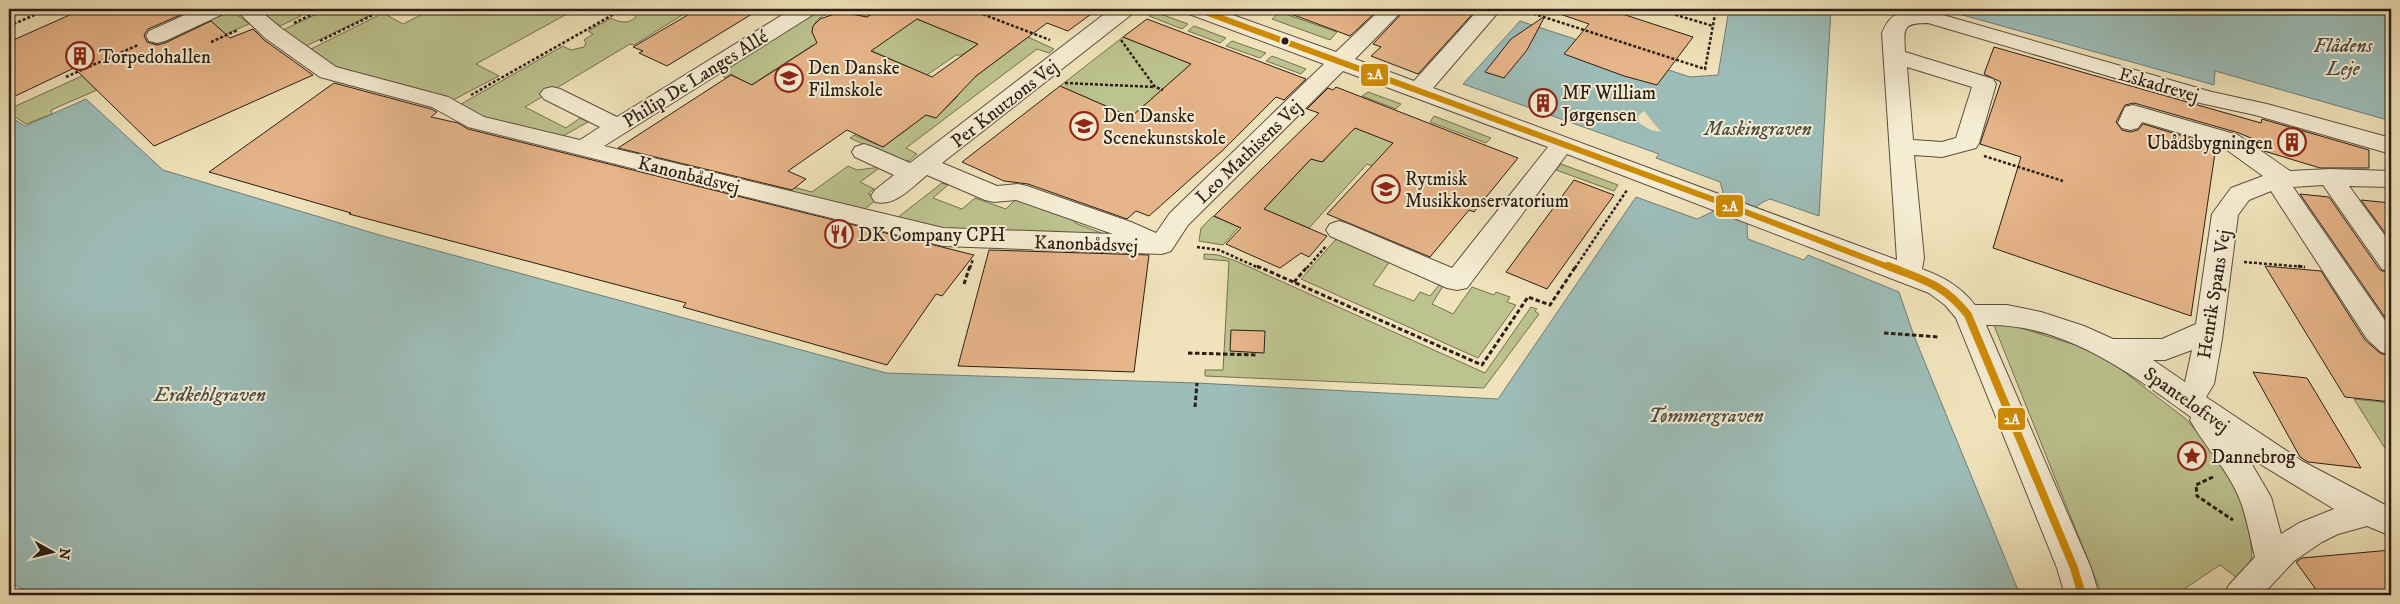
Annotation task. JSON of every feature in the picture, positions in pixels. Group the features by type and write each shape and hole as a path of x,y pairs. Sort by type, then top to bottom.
{"street":[{"path":"157,36 215,9"},
{"name":"Philip De Langes Allé","path":"584,148 806,9"},
{"name":"Per Knutzons Vej","path":"884,196 1124,9"},
{"path":"1197,9 1755,215 1940,286 1955,298 1968,315 2074,568 2082,595"},
{"name":"Leo Mathisens Vej","path":"1162,246 1179,219 1393,9"},
{"path":"1418,91 1490,9"},
{"name":"Eskadrevej","path":"1895,56 1893,34 1896,23 1906,17 1929,17 2208,98 2255,108 2391,146"},
{"name":"Kanonbådsvej","path":"259,21 328,72 451,106 467,119 943,237 1162,246"},
{"path":"1901,146 1932,150 1952,149 1967,143 1985,84 1895,56 1901,146 1910,258 1908,274"},
{"path":"552,94 618,127"},
{"path":"2245,151 2255,108"},
{"path":"2130,123 2132,112 2229,140 2280,180 2377,332 2391,345"},
{"path":"1339,230 1457,281 1562,145"},
{"path":"864,152 994,194 1018,192 1122,228 1162,246"},
{"path":"2330,177 2379,230 2391,263"},
{"name":"Henrik Spans Vej","path":"2190,400 2199,384 2209,330 2225,214 2240,194 2280,180 2330,177 2391,179"},
{"name":"Spanteloftvej","path":"1968,315 2006,315 2027,319 2058,327 2108,349 2136,363 2288,468 2380,518"},
{"path":"2108,349 2164,350 2209,330"},
{"path":"2190,400 2255,497 2270,552"},
{"path":"2241,595 2270,552 2336,520 2380,518"}],"path":[{"path":"9,26 48,9"},
{"path":"211,42 259,21 323,9"},
{"path":"299,51 386,9"},
{"path":"451,106 623,9"},
{"path":"969,9 1073,49"},
{"path":"1519,9 1705,69 1716,9"},
{"path":"1656,9 1713,26"},
{"path":"1097,30 1120,39 1155,87"},
{"path":"66,77 157,36"},
{"path":"1041,74 1065,83 1155,87 1163,90"},
{"path":"1961,146 1978,154 2062,181"},
{"path":"1294,282 1339,230"},
{"path":"2219,260 2325,269 2329,274 2340,275"},
{"path":"1884,333 1939,337"},
{"path":"1188,353 1258,355"},
{"path":"1195,407 1197,384"},
{"path":"2236,466 2196,485 2197,496 2270,552"}],"green space":[{"path":"230,9 249,24 51,110 52,114 26,124 9,113 9,109"},
{"path":"256,9 288,9 301,16 280,26"},
{"path":"333,9 375,9 379,11 306,46 283,30 321,12 326,13"},
{"path":"433,9 576,9 476,64 499,76 453,100 344,72 309,50 383,13 403,24"},
{"path":"638,9 673,9 677,11 692,9 634,45 630,44 525,107 566,128 580,118 588,122 563,136 481,118 461,104 563,46 571,50 584,47 586,43 584,40 593,34 588,31 611,18 621,22 630,21 636,17 632,12"},
{"path":"821,9 881,9 866,18 851,14 834,13 819,18 814,24 812,32 819,42 820,48 813,45 751,85 731,74 725,78 719,72"},
{"path":"1155,12 1188,24 1182,29 1149,16"},
{"path":"1280,12 1337,32 1330,40 1272,19"},
{"path":"907,15 978,44 962,55 956,55 927,75 861,46 895,34 905,27"},
{"path":"1194,26 1226,38 1220,43 1188,31"},
{"path":"1028,37 1054,49 1049,53 1037,49 906,148 917,154 909,161 899,161 850,138 854,135 883,147 909,128 895,104 936,118 958,96 925,82 967,83"},
{"path":"1123,37 1191,64 1131,117 1060,86"},
{"path":"1232,41 1266,53 1260,58 1226,46"},
{"path":"1272,56 1306,69 1301,74 1266,61"},
{"path":"1368,92 1401,104 1396,109 1362,96"},
{"path":"1434,116 1491,138 1486,143 1430,122"},
{"path":"1348,125 1459,169 1439,193 1367,164 1309,228 1264,209 1311,159 1323,162 1343,140"},
{"path":"1561,164 1618,185 1614,191 1556,170"},
{"path":"848,166 857,170 881,167 860,182 874,189 868,194 878,198 864,210 770,187 777,183 812,192"},
{"path":"942,183 948,185 933,198 962,209 975,198 1006,209 1017,198 1072,217 1075,223 1104,234 948,231 897,218"},
{"path":"1213,216 1239,227 1223,245 1199,241 1201,228"},
{"path":"1336,239 1390,261 1373,285 1414,301 1420,292 1430,296 1439,285 1443,286 1432,304 1453,314 1472,287 1494,295 1496,292 1510,297 1507,302 1516,305 1478,358 1301,279"},
{"path":"1204,254 1218,255 1236,261 1485,373 1531,307 1537,309 1535,311 1539,314 1484,388 1205,376 1205,370 1223,370 1229,261 1204,259"},
{"path":"1993,323 2011,325 2082,347 2118,367 2186,419 2223,462 2241,492 2249,522 2252,557 2241,581 2220,565 2175,595 2102,595"},
{"path":"2354,399 2391,403 2391,458"}],"water":[{"name":"Erdkehlgraven","path":"1729,9 1831,9 1819,216 1770,199 1763,202 1750,214 1747,225 1748,239 1804,260 1808,255 1899,292 1914,336 2020,595 39,595 9,583 9,116 25,126 86,99 163,170 383,236 886,373 1197,383 1498,399 1636,197 1697,219 1712,212 1723,192 1720,182 1656,158 1659,154 1463,84 1520,21 1690,77 1718,75"},
{"name":"Flådens Leje","path":"1941,9 2391,9 2391,121 2215,71 2214,85"}],"pier":[{"path":"1644,111 1661,132 1651,130 1639,123 1638,116"}],"building":[{"path":"83,9 194,9 148,29 144,35 147,42 157,45 165,43 211,21 230,38 253,29 264,40 313,75 154,146 74,68 9,99 9,42"},
{"path":"698,9 760,9 667,66 639,53 643,51 633,47"},
{"path":"881,9 1098,9 1068,31 1047,23 976,76 936,118 926,115 883,147 847,130 788,171 806,179 792,190 618,148 731,75 752,85 817,43 812,32 813,26 820,19 840,12 867,17","holes":["917,19 978,44 932,77 871,51"]},
{"path":"1284,9 1379,9 1350,36 1283,11"},
{"path":"1406,9 1477,9 1418,74 1371,56 1381,47 1373,44"},
{"path":"1555,9 1607,9 1693,37 1657,85 1624,76 1564,54 1589,24 1554,12"},
{"path":"1545,16 1527,50 1504,78 1485,72 1511,39"},
{"name":"Den Danske Scenekunstskole","path":"1147,19 1306,79 1284,100 1276,97 1222,151 1149,216 1136,211 1127,219 1028,184 1004,181 962,162 1060,86 1131,117 1191,64 1123,37"},
{"path":"1994,47 2261,123 2262,119 2369,150 2369,168 2320,168 2264,151 2257,146 2258,141 2239,133 2134,103 2125,105 2116,122 2122,130 2130,132 2138,130 2143,124 2216,146 2191,316 1993,248 2021,157 1980,144 2001,82 1984,74"},
{"path":"334,83 431,109 437,112 431,117 458,123 468,129 974,255 942,296 936,294 887,365 683,307 686,303 349,214 351,213 209,172"},
{"path":"1336,87 1518,158 1474,212 1469,210 1430,257 1327,214 1393,143 1355,128 1322,162 1311,159 1264,209 1327,236 1309,257 1301,253 1280,268 1226,244 1241,228 1214,216 1319,113 1307,109 1328,88 1333,90"},
{"path":"1574,180 1614,195 1547,289 1506,272"},
{"path":"2300,194 2329,197 2380,270 2391,274 2391,326"},
{"path":"2361,200 2391,203 2391,241"},
{"path":"989,250 1149,255 1134,372 958,366"},
{"path":"2265,266 2321,271 2365,340 2380,353 2391,357 2391,402 2345,397"},
{"path":"1231,330 1265,331 1264,353 1230,351"},
{"path":"2253,372 2307,378 2361,468 2308,462 2300,457"},
{"path":"2391,550 2391,595 2320,595 2296,562 2302,558"}],"transit line":[{"name":"2A","path":"1197,9 1709,198 1939,286 1955,298 1968,315 2074,568 2082,595"}],"place":[{"name":"Torpedohallen","path":"80,56"},
{"name":"Den Danske Filmskole","path":"789,78"},
{"name":"MF William Jørgensen","path":"1543,103"},
{"name":"Den Danske Scenekunstskole","path":"1084,126"},
{"name":"Ubådsbygningen","path":"2292,142"},
{"name":"Rytmisk Musikkonservatorium","path":"1386,189"},
{"name":"DK Company CPH","path":"839,234"},
{"name":"Dannebrog","path":"2192,456"}],"water label":[{"name":"Maskingraven","path":"1758,128"},
{"name":"Tømmergraven","path":"1706,415"}]}
